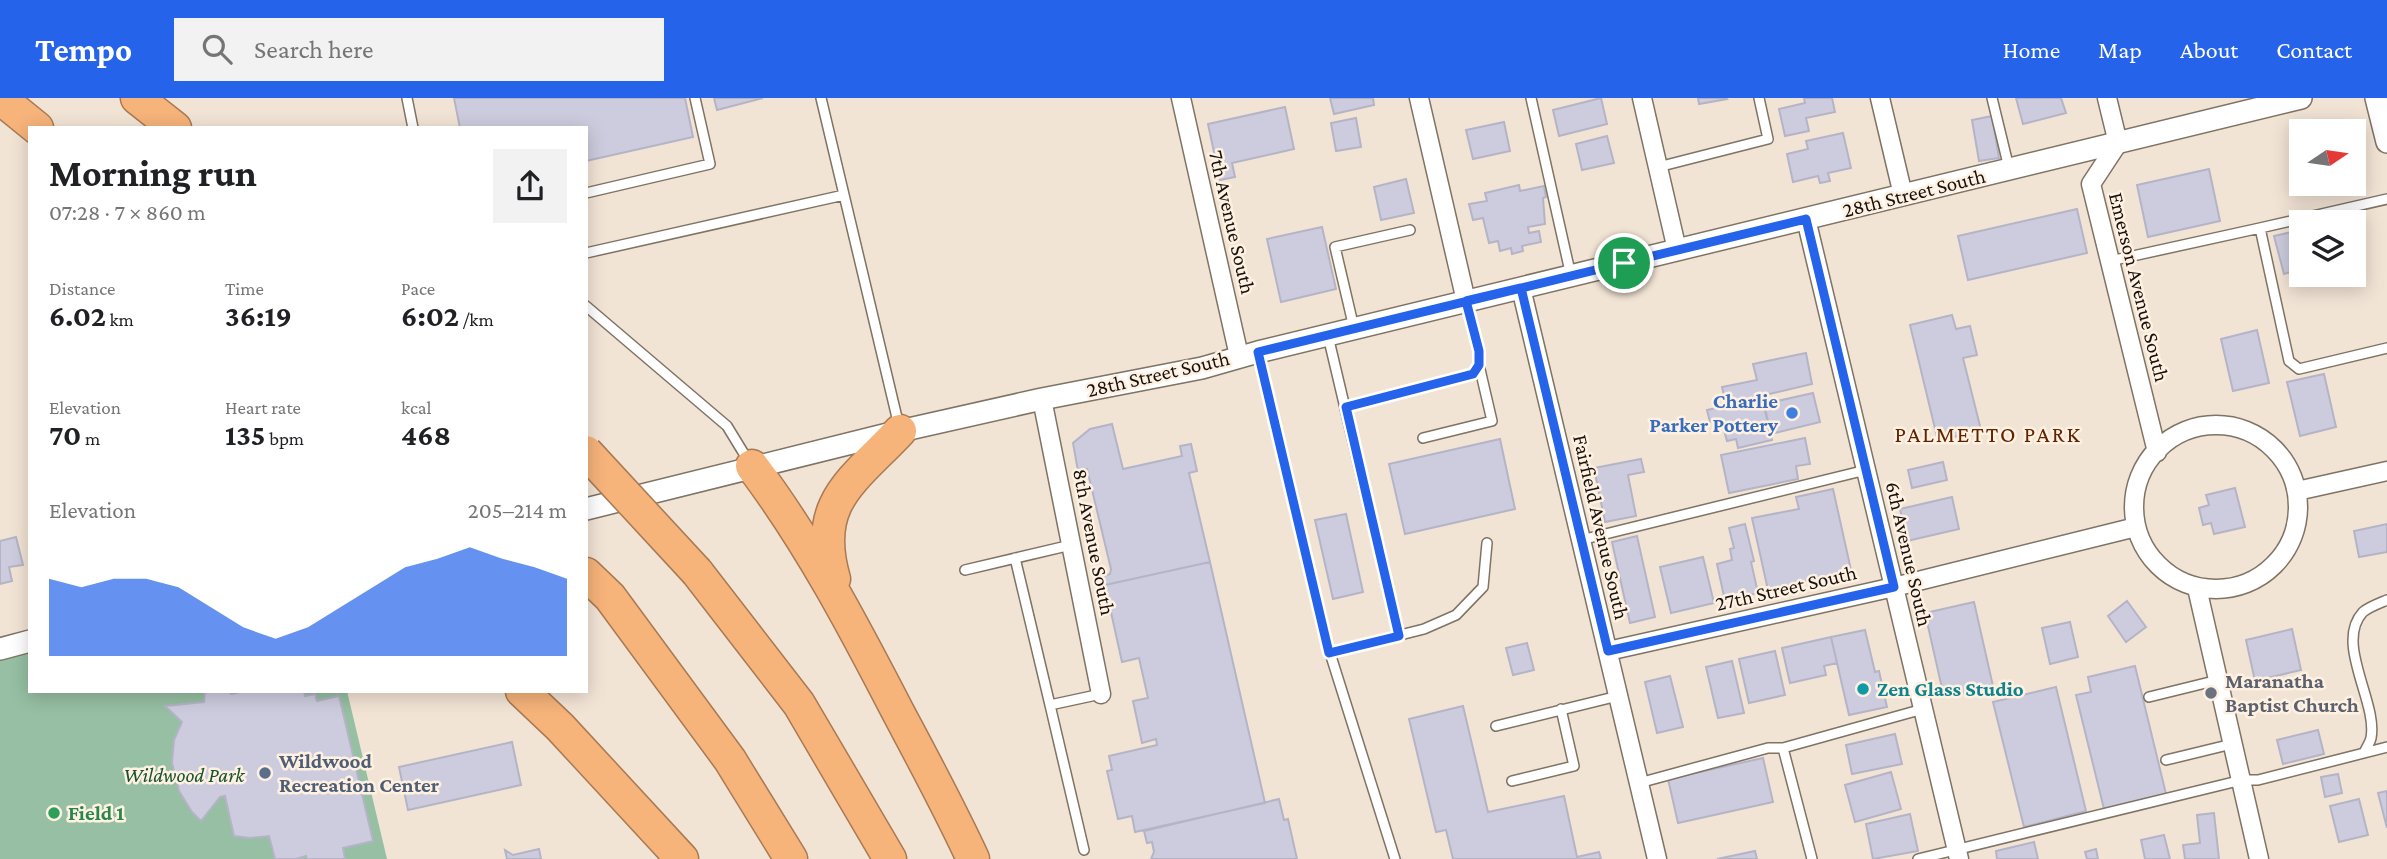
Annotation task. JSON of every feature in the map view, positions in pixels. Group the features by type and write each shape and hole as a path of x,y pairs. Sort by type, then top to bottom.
{"highway":[{"path":"0,98 35,126"},
{"path":"137,98 172,126"},
{"path":"839,597 828,560 828,522 841,491 900,431"},
{"path":"588,454 697,572 800,704 890,859"},
{"path":"752,466 790,519 839,597 973,859"},
{"path":"588,576 610,597 730,760 791,859"},
{"path":"524,693 560,727 682,859"}],"street":[{"name":"7th Avenue South","path":"1181,98 1248,354"},
{"path":"1419,98 1466,301"},
{"path":"1642,98 1677,250"},
{"path":"1880,98 1903,195"},
{"path":"2107,98 2118,143"},
{"name":"28th Street South","path":"588,508 900,431 1042,399 1202,368 1248,354 2118,143 2232,111 2301,98"},
{"path":"2376,98 2387,140"},
{"name":"Emerson Avenue South","path":"2118,143 2091,184 2157,452"},
{"name":"6th Avenue South","path":"1806,219 1958,855"},
{"name":"Fairfield Avenue South","path":"1521,288 1657,859"},
{"name":"8th Avenue South","path":"1042,399 1101,694"},
{"path":"2216,425 2244,430 2268,443 2286,465 2297,491 2298,519 2289,545 2273,567 2251,582 2225,590 2197,588 2176,579 2158,566 2145,548 2136,527 2134,504 2138,481 2148,461 2164,443 2189,429 2216,425"},
{"path":"2297,491 2387,471"},
{"name":"27th Street South","path":"1608,651 1894,587 2136,527"},
{"path":"2197,588 2259,859"},
{"path":"0,649 28,642"}],"lane":[{"path":"407,98 413,126"},
{"path":"588,192 710,164 695,98"},
{"path":"821,98 900,431"},
{"path":"1531,98 1571,276"},
{"path":"1658,167 1768,138 1759,98"},
{"path":"1992,98 2009,169"},
{"path":"588,253 844,195"},
{"path":"2110,261 2387,199"},
{"path":"2260,228 2290,360 2299,369 2387,348"},
{"path":"1354,328 1335,247 1410,230"},
{"path":"1423,438 1492,421 1479,365 1479,351 1466,301"},
{"path":"588,308 727,426 752,466"},
{"path":"1328,335 1399,636"},
{"path":"1248,354 1329,653 1395,859"},
{"path":"1346,407 1473,374 1479,365"},
{"path":"1581,540 1866,470"},
{"path":"1329,653 1424,629 1456,615 1483,587 1487,543"},
{"path":"965,570 1071,545"},
{"path":"1015,558 1084,850"},
{"path":"2364,753 2371,740 2372,723 2353,648 2355,624 2364,611 2387,600"},
{"path":"2149,697 2217,680"},
{"path":"1050,705 1101,694"},
{"path":"1496,726 1618,696"},
{"path":"1512,781 1574,766 1561,709"},
{"path":"1639,783 1768,748 1783,748 1923,709"},
{"path":"2166,760 2232,744"},
{"path":"1918,859 1958,855 2242,780 2258,780 2387,747"},
{"path":"1783,748 1812,859"}],"green space":[{"name":"Wildwood Park","path":"28,642 28,693 347,693 387,859 0,859 0,649"}],"building":[{"path":"454,98 685,98 693,137 588,161 588,126 460,126"},
{"path":"714,98 763,98 717,110"},
{"path":"1330,98 1373,98 1374,105 1334,114"},
{"path":"1601,98 1607,124 1559,136 1553,110"},
{"path":"1698,98 1726,98 1727,99 1699,104"},
{"path":"1804,98 1832,98 1835,112 1806,118 1809,131 1785,136 1779,109 1805,103"},
{"path":"2016,98 2061,98 2066,113 2023,124"},
{"path":"1285,107 1294,149 1232,163 1235,177 1220,180 1208,124"},
{"path":"1992,116 1999,158 1979,161 1972,120"},
{"path":"1356,118 1361,147 1336,151 1331,123"},
{"path":"1504,122 1510,151 1473,159 1466,130"},
{"path":"1843,133 1851,168 1828,173 1830,181 1820,183 1818,176 1793,182 1787,154 1808,149 1806,141"},
{"path":"1607,136 1614,163 1582,170 1576,144"},
{"path":"2209,169 2220,221 2148,237 2137,185"},
{"path":"1406,179 1414,213 1381,220 1374,187"},
{"path":"1519,185 1520,191 1544,186 1545,224 1528,227 1529,233 1539,231 1541,242 1522,246 1523,251 1512,254 1511,248 1500,251 1498,241 1489,243 1483,218 1473,220 1469,204 1487,201 1485,193"},
{"path":"2077,209 2087,253 1968,280 1958,236"},
{"path":"1322,227 1336,289 1281,302 1267,239"},
{"path":"2289,233 2289,273 2284,274 2274,236"},
{"path":"1952,315 1956,329 1970,326 1977,355 1963,358 1981,430 1938,441 1910,325"},
{"path":"2257,330 2269,383 2233,391 2221,339"},
{"path":"1806,353 1812,384 1726,404 1722,387 1757,380 1753,364"},
{"path":"2324,374 2336,427 2300,436 2287,382"},
{"name":"Charlie Parker Pottery","path":"1813,393 1820,422 1771,434 1764,404"},
{"path":"1762,398 1772,440 1738,448 1736,439 1727,441 1721,419 1710,422 1707,410"},
{"path":"1112,424 1123,469 1182,456 1180,446 1191,444 1197,471 1189,473 1210,562 1105,585 1103,576 1110,574 1111,569 1087,469 1078,471 1073,443 1090,429"},
{"path":"1805,438 1810,464 1796,466 1798,479 1729,493 1721,455"},
{"path":"1500,439 1515,509 1405,534 1389,464"},
{"path":"1641,459 1644,472 1628,475 1636,516 1605,522 1594,468"},
{"path":"1943,462 1947,480 1912,488 1908,470"},
{"path":"2235,488 2245,527 2214,534 2211,523 2203,525 2199,508 2209,505 2206,495"},
{"path":"1833,489 1851,570 1768,590 1752,518 1799,509 1796,497"},
{"path":"1952,497 1959,529 1907,541 1900,509"},
{"path":"1346,514 1363,592 1333,599 1315,520"},
{"path":"1745,524 1758,593 1725,601 1717,564 1732,560 1730,549 1734,548 1729,528"},
{"path":"2387,524 2387,552 2359,557 2354,531"},
{"path":"1637,536 1655,617 1630,623 1612,542"},
{"path":"16,537 23,565 9,567 12,581 0,584 0,541"},
{"path":"1703,557 1714,603 1671,613 1660,567"},
{"path":"1210,562 1265,803 1135,832 1132,816 1118,819 1107,771 1112,770 1109,756 1157,745 1156,739 1142,743 1133,701 1148,698 1139,658 1122,662 1105,585"},
{"path":"2127,601 2146,627 2126,642 2108,616"},
{"path":"1974,602 1993,686 1944,697 1925,613"},
{"path":"2070,622 2078,657 2050,664 2042,628"},
{"path":"2292,629 2301,670 2255,681 2246,640"},
{"name":"Zen Glass Studio","path":"1865,630 1875,672 1879,671 1887,707 1849,715 1831,637"},
{"path":"1831,637 1837,663 1824,666 1826,675 1790,683 1782,648"},
{"path":"1527,643 1534,670 1513,675 1506,648"},
{"path":"1775,651 1785,695 1749,703 1739,659"},
{"path":"1732,661 1744,713 1718,718 1706,667"},
{"path":"2135,666 2166,794 2104,809 2076,695 2091,692 2088,677"},
{"path":"1670,676 1683,727 1657,733 1645,682"},
{"path":"2056,687 2086,811 2024,827 1993,702"},
{"name":"Wildwood Recreation Center","path":"205,693 304,693 305,696 315,694 317,701 339,696 373,841 343,848 345,859 307,859 306,856 275,859 269,836 234,836 225,796 220,797 201,821 179,791 172,763 174,740 182,722 165,706 204,702"},
{"path":"1463,706 1488,812 1564,796 1577,857 1599,852 1601,859 1453,859 1446,830 1436,832 1409,719"},
{"path":"2318,730 2324,754 2283,764 2277,740"},
{"path":"1895,734 1902,764 1852,774 1846,745"},
{"path":"512,742 521,785 408,810 399,767"},
{"path":"1763,758 1773,802 1678,823 1668,779"},
{"path":"1891,772 1901,809 1855,822 1845,785"},
{"path":"2338,774 2342,793 2325,797 2321,777"},
{"path":"2387,791 2387,828 2378,793"},
{"path":"1279,799 1284,820 1288,819 1297,859 1151,859 1154,852 1152,842 1147,843 1144,831"},
{"path":"2359,799 2368,835 2339,842 2330,806"},
{"path":"2214,813 2219,859 2185,859 2183,845 2200,843 2197,815"},
{"path":"1910,814 1918,851 1873,859 1866,824"},
{"path":"2164,835 2170,859 2145,859 2141,840"},
{"path":"2034,842 2038,859 1997,859 1996,851"},
{"path":"539,849 541,859 507,859 505,850 513,855"},
{"path":"2096,849 2098,859 2087,859 2085,852"},
{"path":"1755,851 1757,859 1717,859"}],"place":[{"name":"Charlie Parker Pottery","path":"1792,413"},
{"name":"Zen Glass Studio","path":"1863,689"},
{"name":"Maranatha Baptist Church","path":"2211,693"},
{"name":"Wildwood Recreation Center","path":"265,773"},
{"name":"Field 1","path":"54,813"}],"district":[{"name":"PALMETTO PARK","path":"1988,434"}],"route":[{"path":"1624,263 1258,352 1329,653 1399,636 1346,407 1473,374 1479,365 1479,351 1466,301 1521,288 1608,651 1894,587 1806,219 1624,263"}]}
